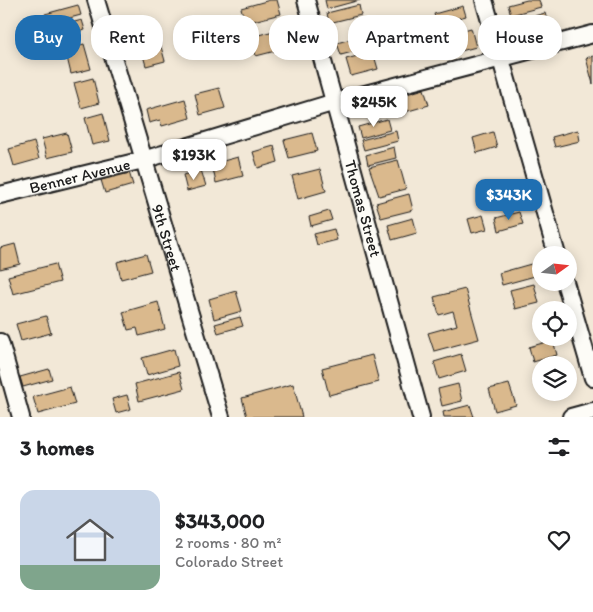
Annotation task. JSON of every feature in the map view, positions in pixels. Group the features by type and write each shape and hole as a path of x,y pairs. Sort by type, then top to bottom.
{"street":[{"name":"9th Street","path":"96,0 221,417"},
{"name":"Thomas Street","path":"306,0 421,417"},
{"path":"484,0 488,15"},
{"name":"Benner Avenue","path":"562,42 593,34"},
{"name":"Benner Avenue","path":"0,195 143,160 335,102 496,60"},
{"path":"500,60 554,246"},
{"path":"568,291 593,378"},
{"path":"0,342 21,417"},
{"path":"571,417 593,411"}],"building":[{"path":"270,0 277,0 281,14 269,15 269,17 259,20 259,15 243,15 241,8"},
{"path":"325,0 360,0 327,9"},
{"path":"527,0 539,0 541,7 511,15 508,5"},
{"path":"78,5 81,15 45,15"},
{"path":"359,5 361,15 348,15 348,18 338,21 338,15 327,15 327,13"},
{"path":"463,6 466,15 434,15"},
{"path":"81,20 85,30 81,31"},
{"path":"471,28 476,47 468,49 468,29"},
{"path":"269,32 269,53 259,55 259,35"},
{"path":"348,40 348,53 341,55 338,43"},
{"path":"84,44 91,69 71,74 68,60 81,60 81,45"},
{"path":"163,54 165,61 146,66 144,60 163,60"},
{"path":"593,56 593,84 586,58"},
{"path":"346,59 375,60 378,69 351,76"},
{"path":"93,78 99,103 81,108 74,83"},
{"path":"219,88 225,108 200,115 195,94"},
{"path":"424,89 429,105 405,112 400,96"},
{"path":"185,99 190,118 162,126 160,120 149,123 146,110"},
{"path":"103,113 110,141 92,145 85,118"},
{"path":"387,119 390,130 361,138 358,127"},
{"path":"578,130 580,141 555,147 552,137"},
{"path":"396,131 398,141 364,150 361,140"},
{"path":"493,132 497,147 477,153 473,138"},
{"path":"67,133 72,152 47,158 42,139"},
{"path":"312,133 317,151 289,158 284,140"},
{"path":"34,142 39,159 14,166 9,149"},
{"path":"274,146 278,162 258,168 253,152"},
{"path":"394,147 396,158 368,165 366,155"},
{"path":"238,157 243,176 216,183 212,164"},
{"path":"398,160 406,189 379,196 369,167"},
{"path":"320,169 326,191 298,199 292,176"},
{"path":"201,170 206,186 187,191 183,175"},
{"path":"129,172 133,185 105,193 101,180"},
{"path":"505,190 508,199 490,203 488,195"},
{"path":"409,194 413,210 381,218 376,203"},
{"path":"329,211 332,220 311,226 309,217"},
{"path":"519,212 523,224 499,231 496,218"},
{"path":"483,215 487,229 472,233 468,219"},
{"path":"413,218 417,233 392,240 388,225"},
{"path":"334,229 337,240 317,245 314,234"},
{"path":"15,244 20,264 0,269 0,248"},
{"path":"146,254 151,271 121,279 117,262"},
{"path":"55,264 60,282 13,294 8,276"},
{"path":"531,264 532,267 532,277 502,285 499,273"},
{"path":"532,284 532,291 536,291 538,301 532,301 532,305 515,309 510,290"},
{"path":"465,289 479,339 434,351 428,333 457,325 453,311 439,315 434,297"},
{"path":"236,291 242,311 214,319 209,299"},
{"path":"158,302 165,329 139,336 137,328 128,330 123,312"},
{"path":"46,316 51,333 21,341 16,324"},
{"path":"240,317 243,326 218,333 215,324"},
{"path":"555,346 557,355 532,356 532,358 529,347"},
{"path":"174,349 178,366 147,375 142,358"},
{"path":"461,354 466,371 439,379 434,362"},
{"path":"372,355 379,382 329,395 322,368"},
{"path":"49,369 52,379 23,387 20,377"},
{"path":"179,372 184,389 139,401 135,384"},
{"path":"293,384 302,417 247,417 242,398"},
{"path":"458,384 462,401 442,406 438,389"},
{"path":"509,384 516,405 495,411 489,389"},
{"path":"70,387 75,404 38,414 33,397"},
{"path":"127,395 131,409 116,413 112,399"},
{"path":"470,405 474,417 444,417 443,412"}]}
